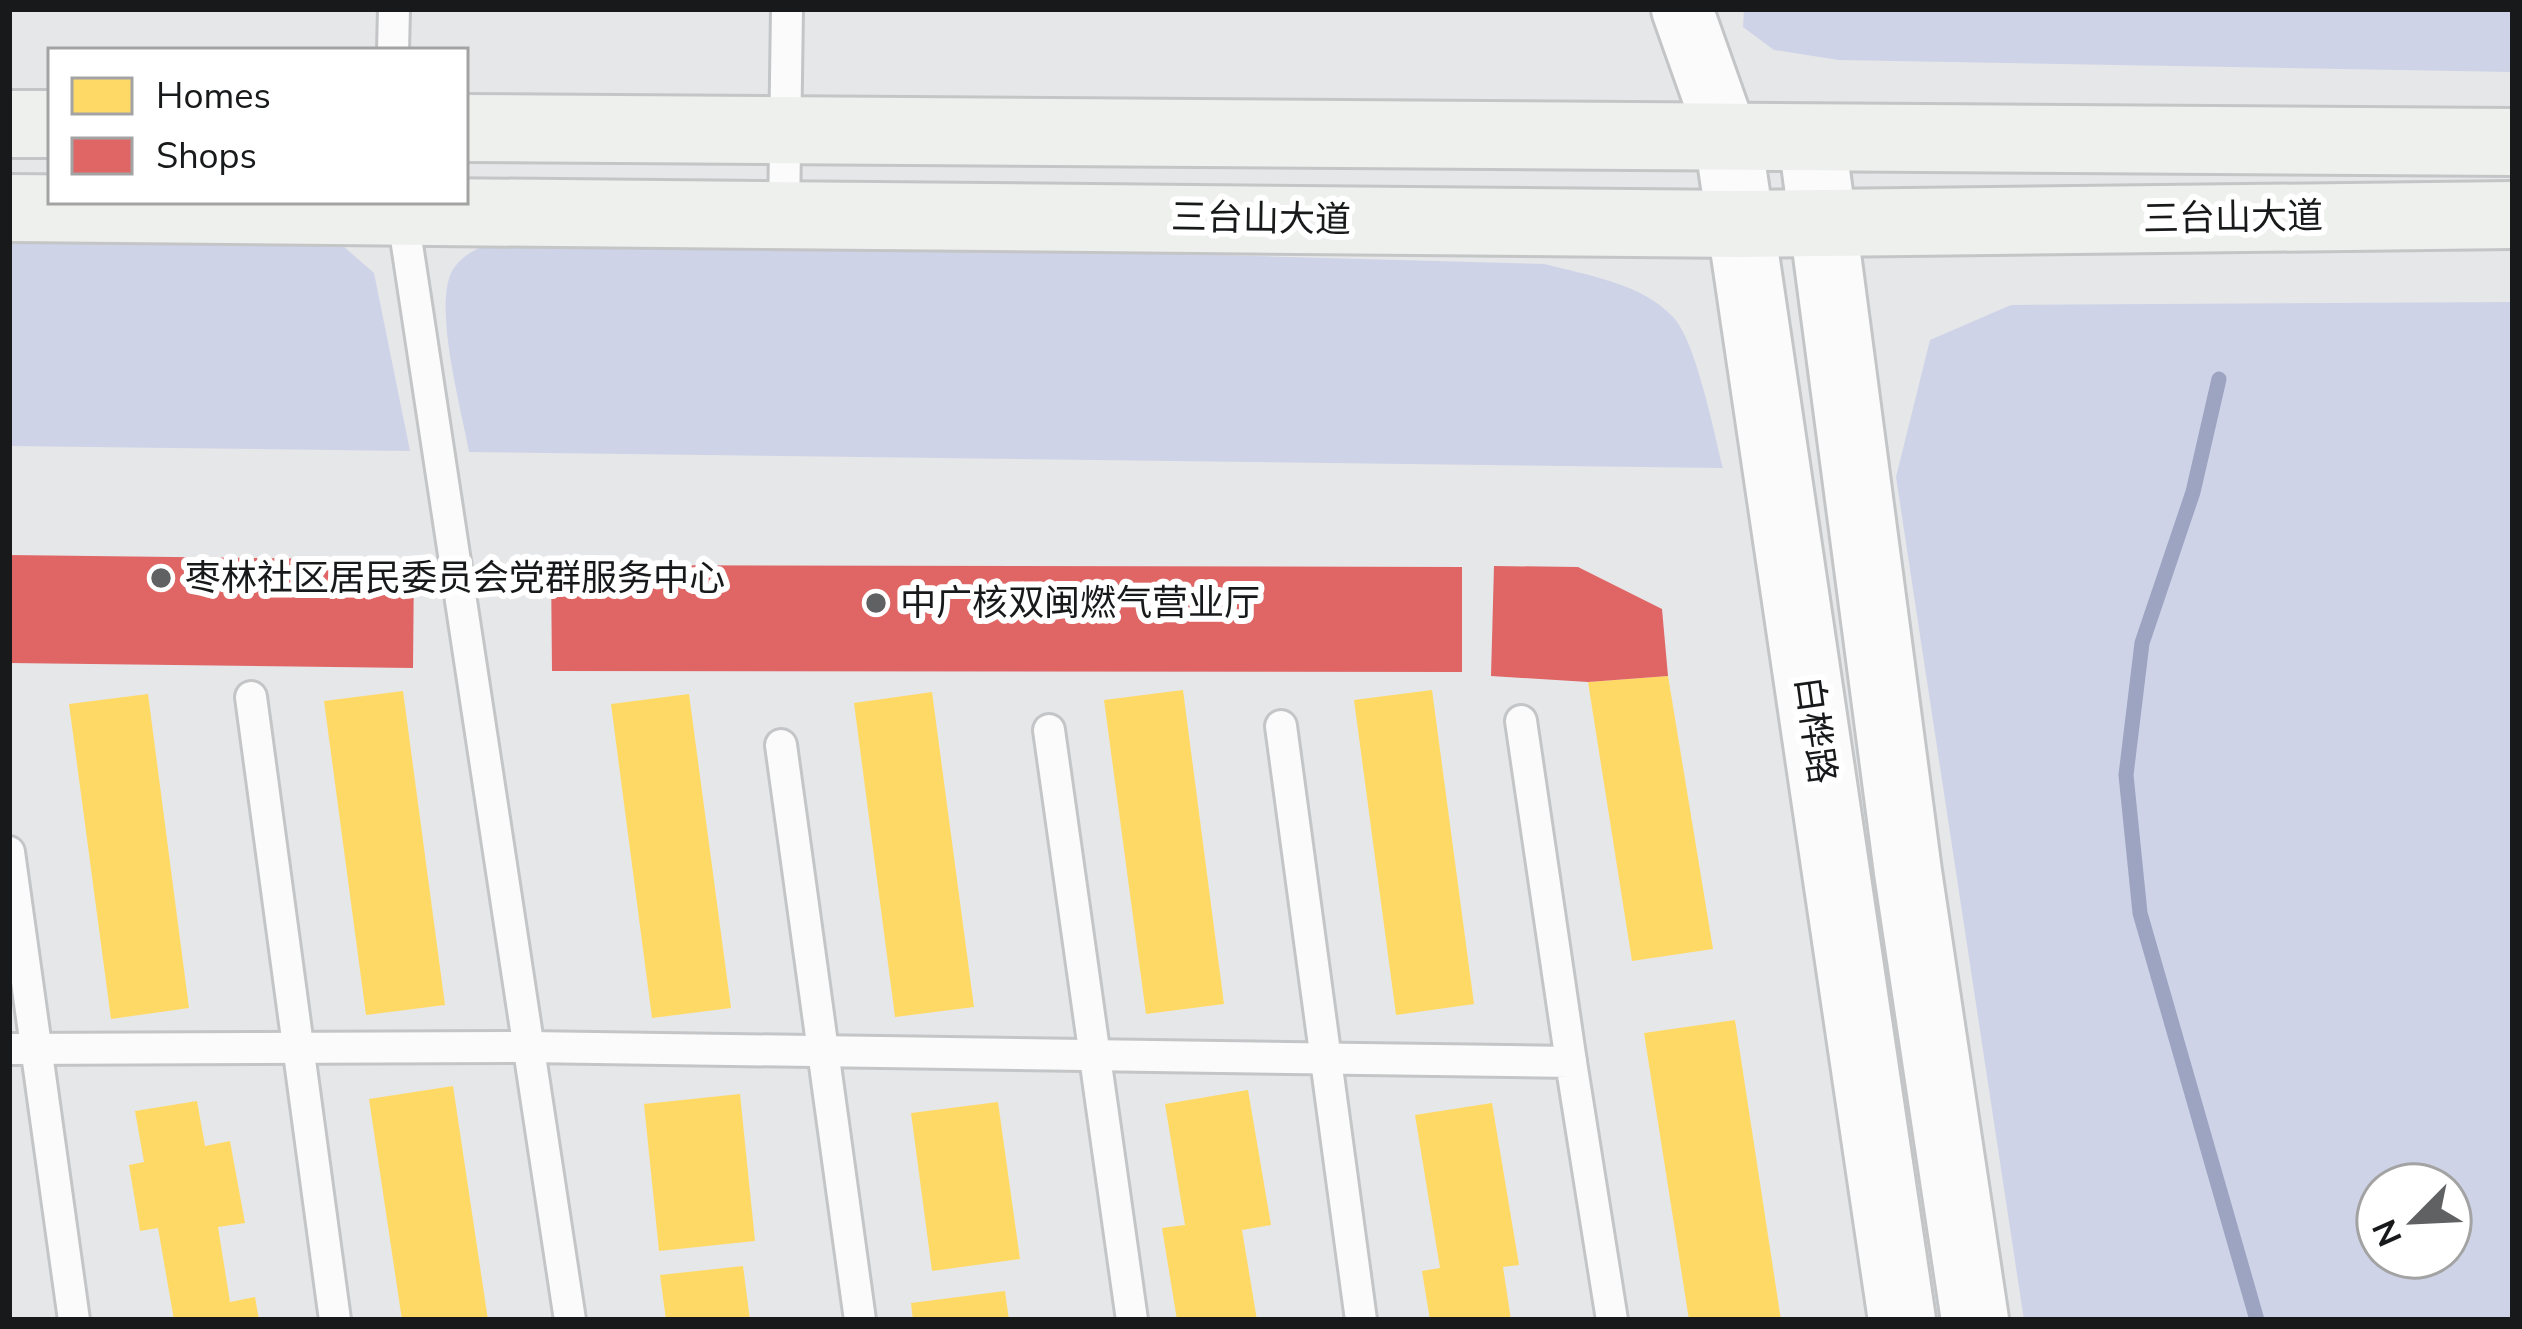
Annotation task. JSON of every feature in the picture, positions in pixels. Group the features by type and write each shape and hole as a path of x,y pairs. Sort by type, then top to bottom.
{"main road":[{"path":"9,124 48,124"},
{"name":"三台山大道","path":"468,128 2513,142"},
{"name":"三台山大道","path":"9,208 401,206 784,215 1740,224 2513,215"}],"street":[{"path":"1682,9 1728,140"},
{"name":"白桦路","path":"1728,140 1902,1320"},
{"name":"白桦路","path":"1812,140 1908,872 1975,1320"}],"lane":[{"path":"393,48 394,9"},
{"path":"784,215 788,9"},
{"path":"401,206 570,1320"},
{"path":"251,697 335,1320"},
{"path":"1521,721 1612,1320"},
{"path":"1281,726 1361,1320"},
{"path":"1049,730 1132,1320"},
{"path":"781,745 860,1320"},
{"path":"9,851 23,1049 74,1320"},
{"path":"23,1049 528,1047 1571,1062"}],"shaded area":[{"path":"1744,9 2513,9 2513,72 1839,60 1774,50 1743,27"},
{"path":"529,236 1544,264 1630,288 1673,317 1697,366 1723,468 469,452 447,330 448,284 454,268 478,248"},
{"path":"9,239 335,239 374,273 410,451 9,446"},
{"path":"2513,302 2513,1320 2024,1320 1896,477 1930,340 2011,305"}],"building: Homes":[{"path":"1668,676 1713,949 1632,961 1588,682"},
{"path":"1183,690 1224,1004 1146,1014 1104,700"},
{"path":"1432,690 1474,1004 1396,1015 1354,700"},
{"path":"403,691 445,1005 366,1015 324,701"},
{"path":"932,692 974,1007 895,1017 854,703"},
{"path":"148,694 189,1008 111,1019 69,704"},
{"path":"689,694 731,1008 652,1018 611,704"},
{"path":"1735,1020 1781,1320 1689,1320 1644,1033"},
{"path":"453,1086 488,1320 402,1320 369,1099"},
{"path":"1248,1090 1271,1225 1242,1230 1257,1320 1177,1320 1162,1228 1185,1225 1165,1104"},
{"path":"740,1094 755,1241 659,1251 644,1104"},
{"path":"197,1101 205,1146 230,1141 245,1223 218,1227 230,1302 255,1297 259,1320 174,1320 158,1228 140,1231 129,1165 144,1162 135,1111"},
{"path":"998,1102 1020,1259 932,1271 911,1113"},
{"path":"1492,1103 1519,1265 1503,1267 1511,1320 1430,1320 1422,1271 1440,1268 1415,1115"},
{"path":"743,1266 750,1320 666,1320 660,1275"},
{"path":"1005,1291 1009,1320 913,1320 911,1303"}],"building: Shops":[{"path":"9,555 414,560 413,668 9,663"},
{"path":"551,565 1462,567 1462,672 552,671"},
{"path":"1494,566 1578,567 1662,609 1668,676 1588,682 1491,676"}],"waterway":[{"path":"2219,379 2193,492 2142,643 2126,775 2140,913 2257,1320"}],"place":[{"name":"枣林社区居民委员会党群服务中心","path":"161,578"},
{"name":"中广核双闽燃气营业厅","path":"876,603"}]}
